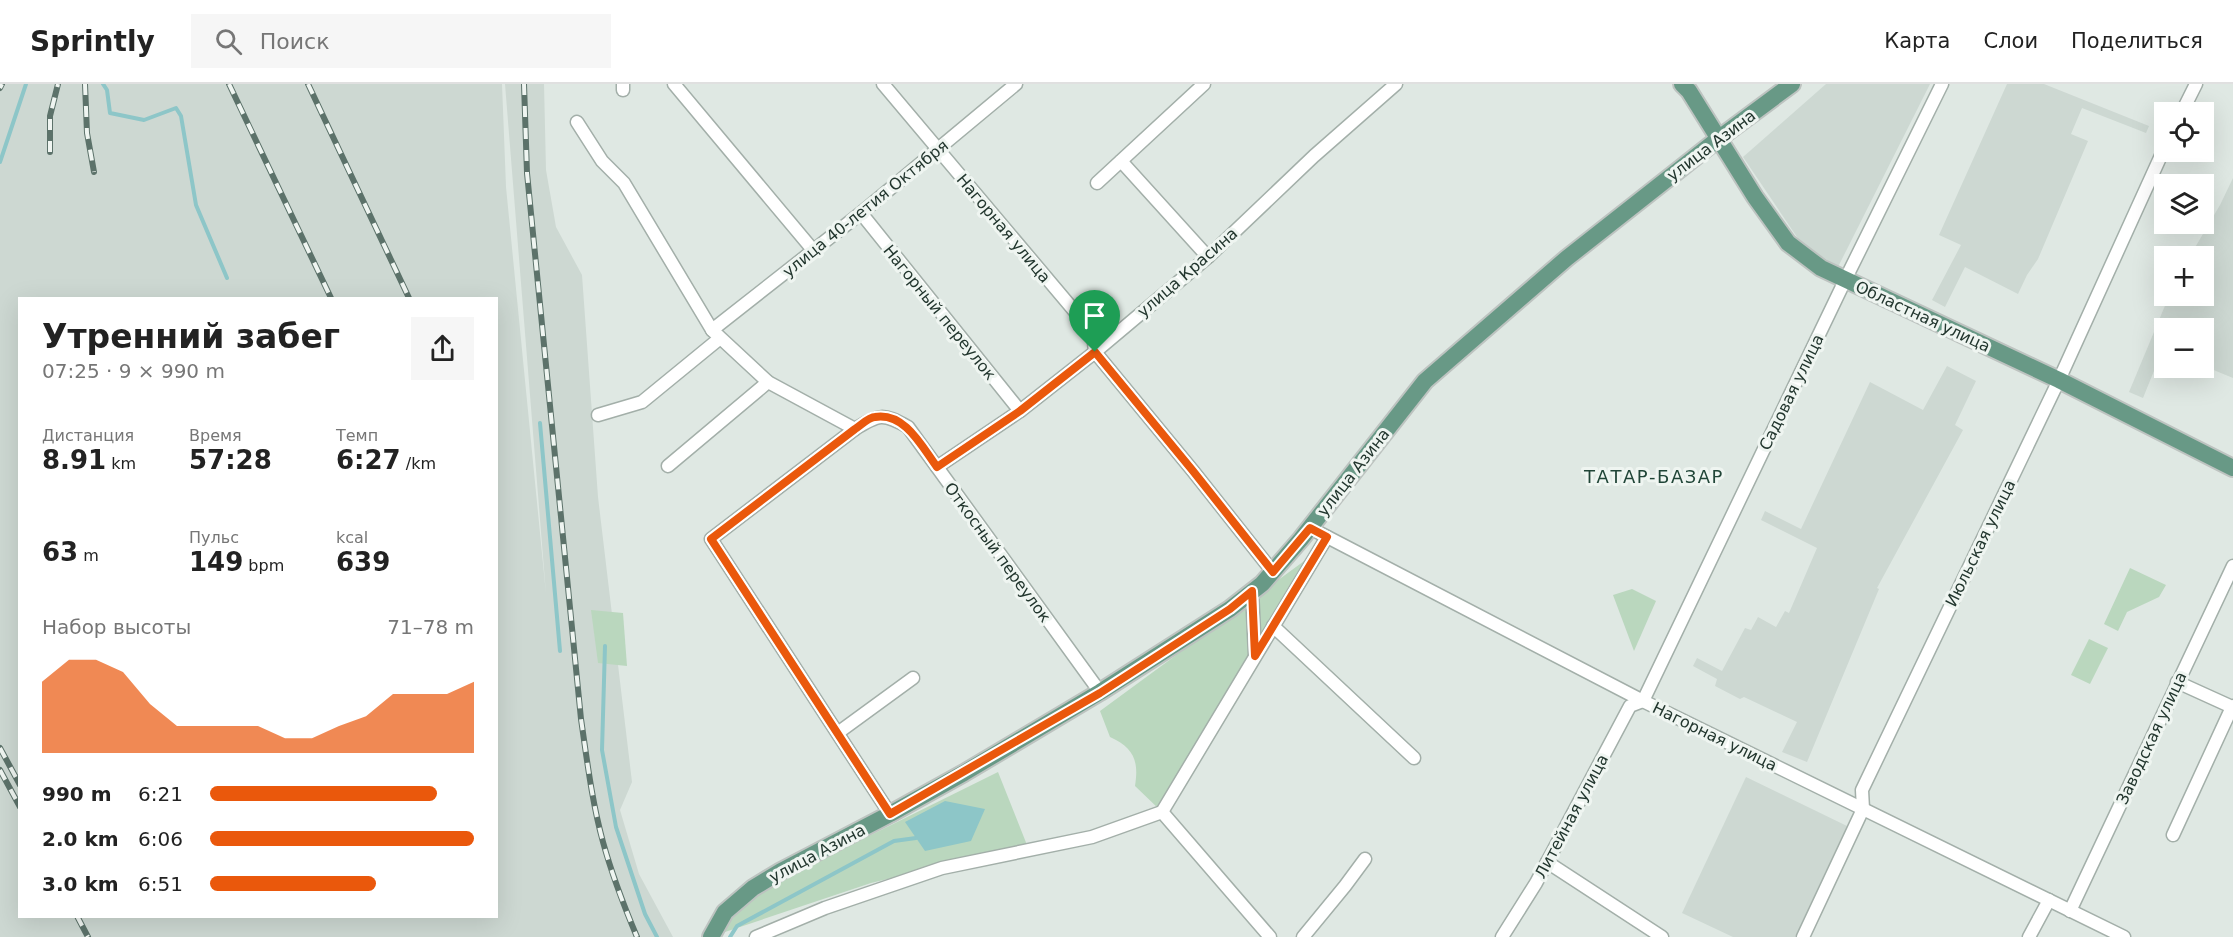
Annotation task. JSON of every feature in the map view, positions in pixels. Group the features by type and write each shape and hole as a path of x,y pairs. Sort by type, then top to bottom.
{"main road":[{"name":"Областная улица","path":"1682,84 1788,243 1821,268 2059,380 2233,468"},
{"name":"улица Азина","path":"711,937 725,912 753,888 890,814 1100,693 1230,609 1273,572 1425,381 1567,258 1792,84"}],"street":[{"path":"674,84 813,250"},
{"name":"Нагорная улица","path":"883,84 1093,333 1095,352 1273,572"},
{"name":"улица 40-летия Октября","path":"598,415 642,402 813,250 1016,84"},
{"path":"1097,183 1204,84"},
{"name":"улица Красина","path":"937,467 1020,411 1095,352 1208,257 1314,156 1396,84"},
{"name":"Садовая улица","path":"1643,701 1845,279 1942,84"},
{"path":"2187,102 2196,84"},
{"path":"577,122 602,161 624,183 716,334 768,382 855,429 711,539 839,732 890,814"},
{"path":"1121,161 1208,257"},
{"name":"Июльская улица","path":"1803,937 1863,809 1862,790 2059,380 2158,162"},
{"name":"Нагорный переулок","path":"861,213 1020,411"},
{"path":"668,466 768,382"},
{"name":"Откосный переулок","path":"855,429 874,416 891,418 908,427 1100,693"},
{"name":"Нагорная улица","path":"1310,528 1643,701 2124,937"},
{"path":"756,937 825,908 942,868 1092,837 1162,812 1327,537"},
{"name":"Заводская улица","path":"2070,910 2233,566"},
{"path":"1252,591 1255,656"},
{"path":"1273,626 1414,758"},
{"path":"839,732 913,678"},
{"path":"2173,835 2233,706 2178,682"},
{"name":"Литейная улица","path":"1502,937 1547,862 1630,706 1643,701"},
{"path":"1162,812 1270,937"},
{"path":"1303,937 1346,886 1365,859"},
{"path":"1547,862 1662,937"},
{"path":"2029,937 2049,900"}],"shaded area":[{"path":"0,84 502,84 506,187 546,594 505,84 544,84 546,170 556,227 582,275 598,497 632,782 620,810 639,874 673,937 0,937"},
{"path":"1826,84 1930,84 1838,267 1801,243 1743,157"},
{"path":"2007,84 2044,84 2149,126 2146,133 2082,108 2071,134 2088,141 2038,259 2018,294 1965,267 1945,307 1932,300 1961,245 1939,235"},
{"path":"2233,178 2233,378 2214,370 2214,318 2160,318 2165,306 2214,306 2214,246 2196,246 2203,234 2214,234 2214,215"},
{"path":"2154,332 2154,371 2143,398 2129,392"},
{"path":"1947,366 1976,381 1955,425 1963,430 1877,588 1879,589 1807,762 1782,752 1797,722 1744,697 1740,699 1715,686 1717,679 1693,666 1697,658 1722,671 1745,628 1751,630 1758,617 1776,627 1785,611 1789,613 1817,548 1761,520 1765,511 1801,529 1870,382 1923,410"},
{"path":"1746,777 1847,826 1795,937 1733,937 1682,913"}],"green space":[{"path":"1311,556 1160,810 1135,786 1136,769 1133,756 1125,746 1110,737 1100,711"},
{"path":"2130,568 2166,585 2159,597 2127,612 2118,631 2104,624"},
{"path":"1632,589 1656,601 1634,651 1613,595"},
{"path":"591,610 623,613 627,666 598,663"},
{"path":"2089,639 2108,648 2090,684 2071,675"},
{"path":"998,772 1027,845 871,883 722,933 745,905 774,883"}],"water":[{"path":"945,801 985,809 971,841 925,851 905,822"}],"waterway":[{"path":"0,162 26,84"},
{"path":"103,84 107,90 110,113 144,120 176,108 181,116 196,205 227,278"},
{"path":"540,423 560,651"},
{"path":"605,646 602,750 616,827 645,914 657,937"},
{"path":"730,937 737,926 894,841 916,838"}],"railway":[{"path":"0,88 2,84"},
{"path":"50,152 50,116 58,84"},
{"path":"85,84 87,133 94,172"},
{"path":"229,84 331,297"},
{"path":"308,84 409,297"},
{"path":"524,84 527,173 581,719 599,827 618,890 637,937"},
{"path":"0,748 18,781"},
{"path":"0,770 18,803"},
{"path":"78,918 88,937"}],"district":[{"name":"ТАТАР-БАЗАР","path":"1654,477"}],"route":[{"path":"1095,352 1273,572 1310,528 1327,537 1255,656 1252,591 1230,609 1100,693 890,814 839,732 711,539 874,416 891,418 908,427 937,467 1020,411 1095,352"}]}
